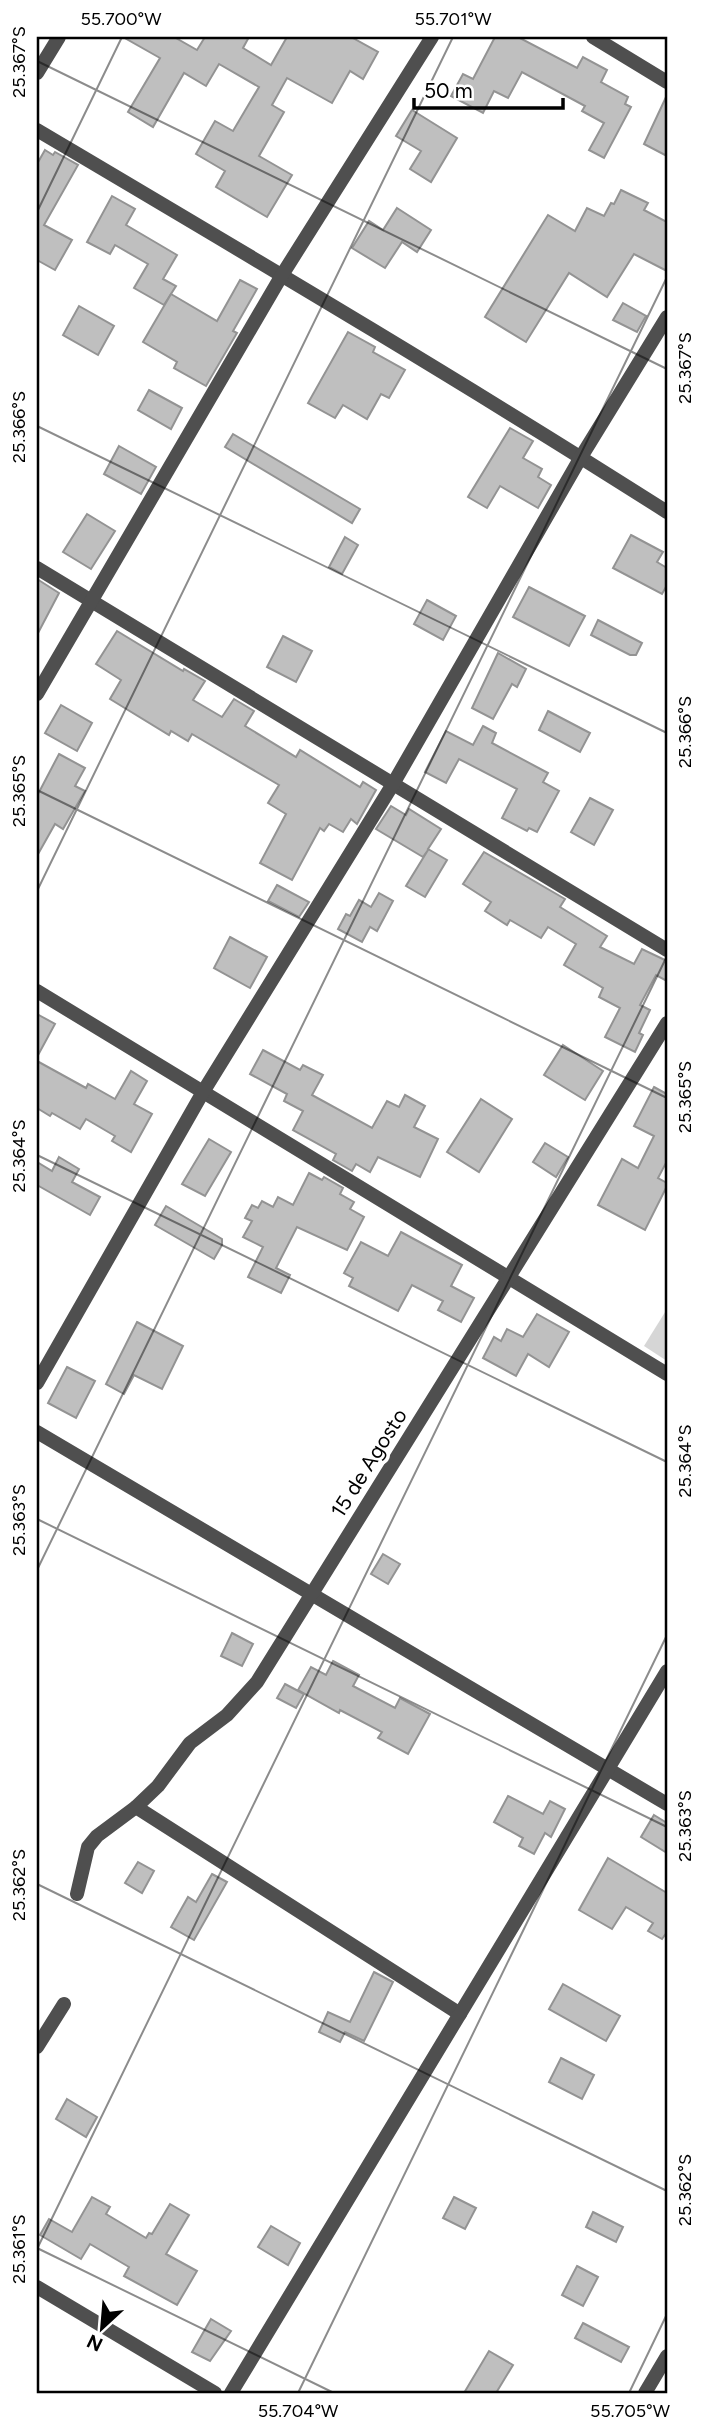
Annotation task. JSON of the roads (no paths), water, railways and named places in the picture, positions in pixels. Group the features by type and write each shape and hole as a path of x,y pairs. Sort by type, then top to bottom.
{"street":[{"path":"37,74 59,37"},
{"path":"37,694 282,275 432,37"},
{"path":"593,37 667,82"},
{"path":"37,130 282,275 667,512"},
{"path":"37,1383 203,1092 393,784 581,457 667,317"},
{"path":"37,568 667,950"},
{"path":"37,990 667,1374"},
{"name":"15 de Agosto","path":"77,1894 88,1847 97,1836 136,1807 158,1786 190,1743 226,1715 257,1682 667,1023"},
{"path":"37,1432 667,1804"},
{"path":"230,2393 667,1671"},
{"path":"136,1807 460,2014"},
{"path":"37,2047 64,2004"},
{"path":"37,2287 215,2393"},
{"path":"645,2393 667,2356"}]}
